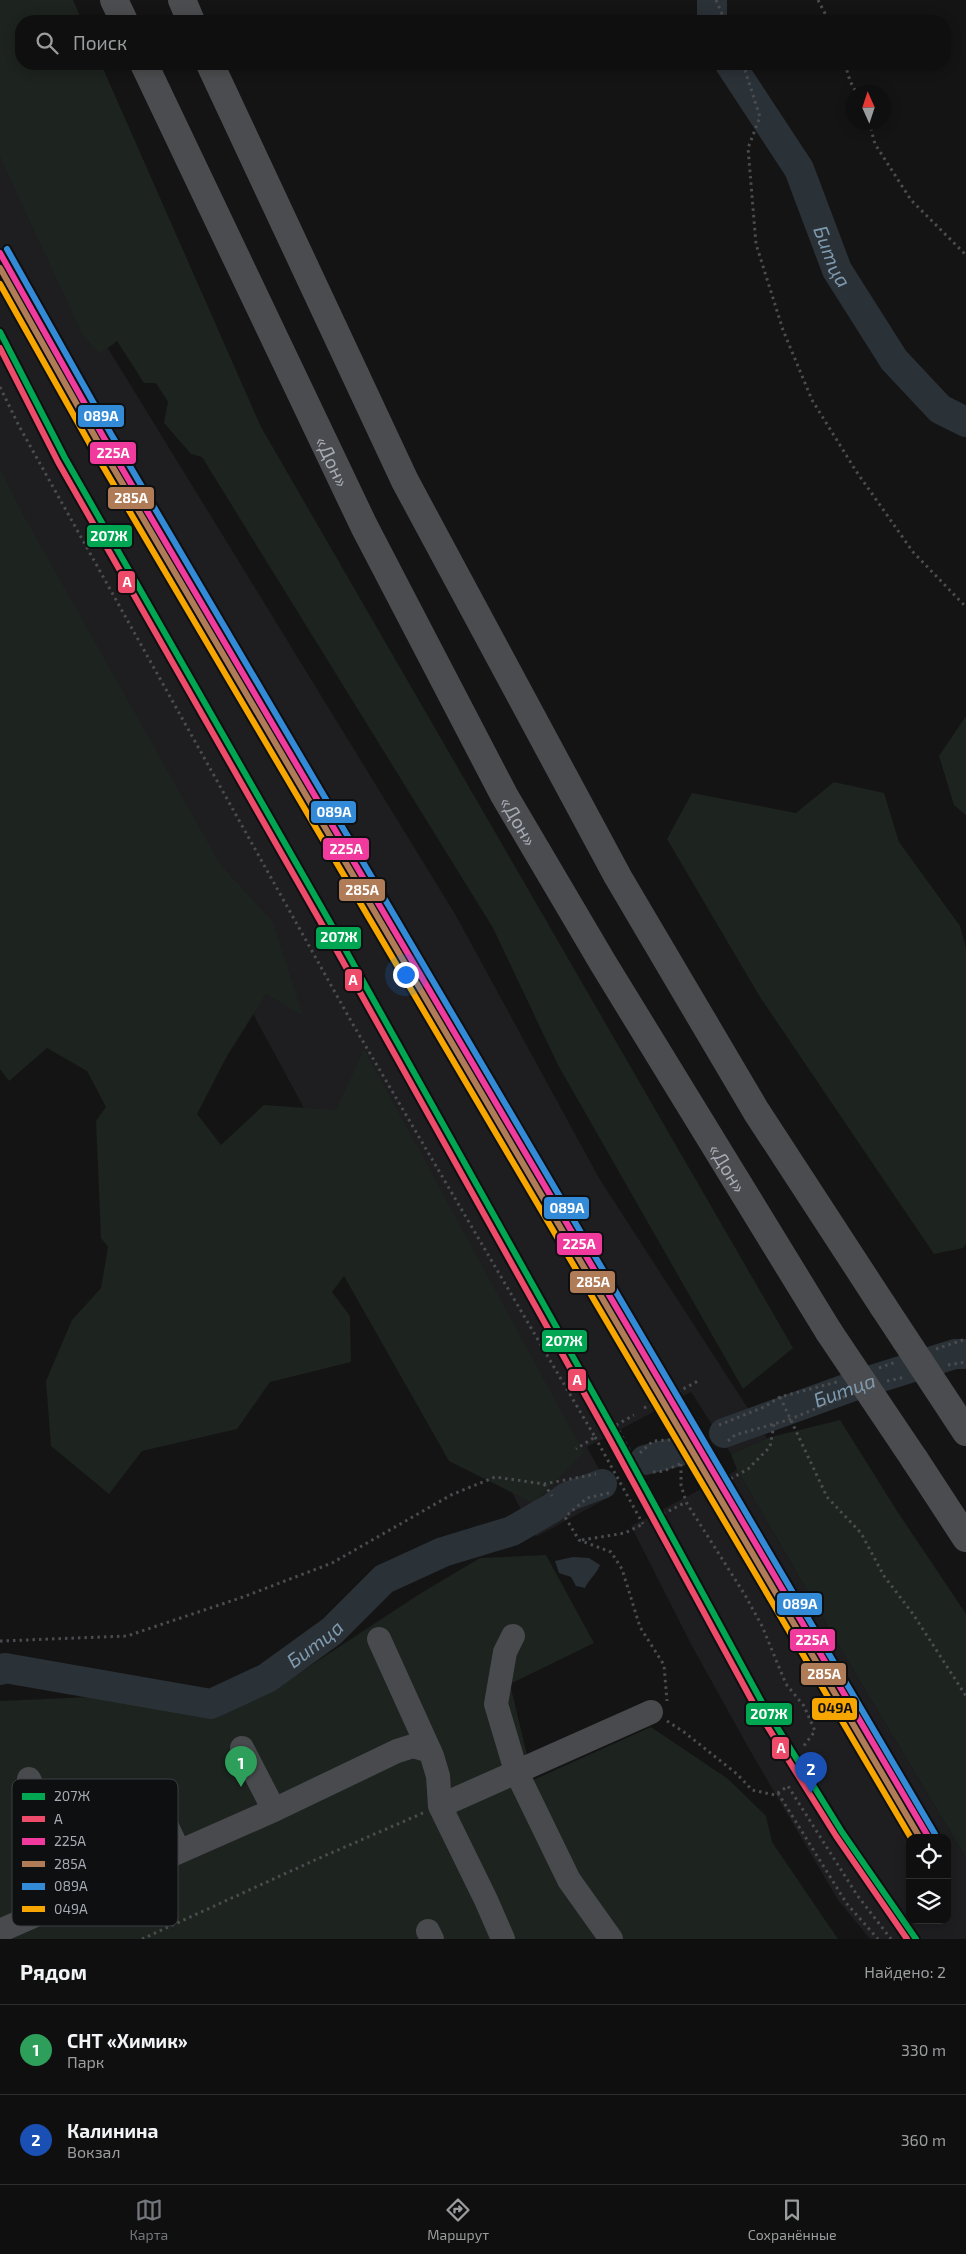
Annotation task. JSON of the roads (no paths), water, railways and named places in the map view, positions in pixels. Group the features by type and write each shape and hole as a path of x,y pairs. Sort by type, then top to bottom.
{"highway":[{"path":"114,0 121,15"},
{"path":"182,0 188,15"},
{"name":"«Дон»","path":"147,70 364,526 504,794 603,963 829,1332 966,1538"},
{"path":"213,70 405,481 618,877 756,1111 966,1432"}],"lane":[{"path":"513,1636 505,1652 496,1704 516,1771 569,1880 611,1939"},
{"path":"380,1639 430,1751 438,1776 440,1806 503,1939"},
{"path":"440,1806 516,1771 656,1715"},
{"path":"179,1852 274,1810 397,1751 413,1746 430,1751"},
{"path":"242,1748 274,1810"},
{"path":"4,1930 13,1926"}],"waterway":[{"name":"Битца","path":"712,0 712,15"},
{"name":"Битца","path":"734,70 799,169 837,270 894,360 940,409 966,422"},
{"name":"Битца","path":"724,1433 862,1383 955,1354 966,1354"},
{"name":"Битца","path":"645,1460 692,1448"},
{"name":"Битца","path":"0,1670 5,1668 211,1704 267,1678 332,1631 384,1579 443,1552 512,1531 567,1497 602,1484"}],"place":[{"name":"СНТ «Химик»","path":"241,1787"},
{"name":"Калинина","path":"811,1793"}]}
